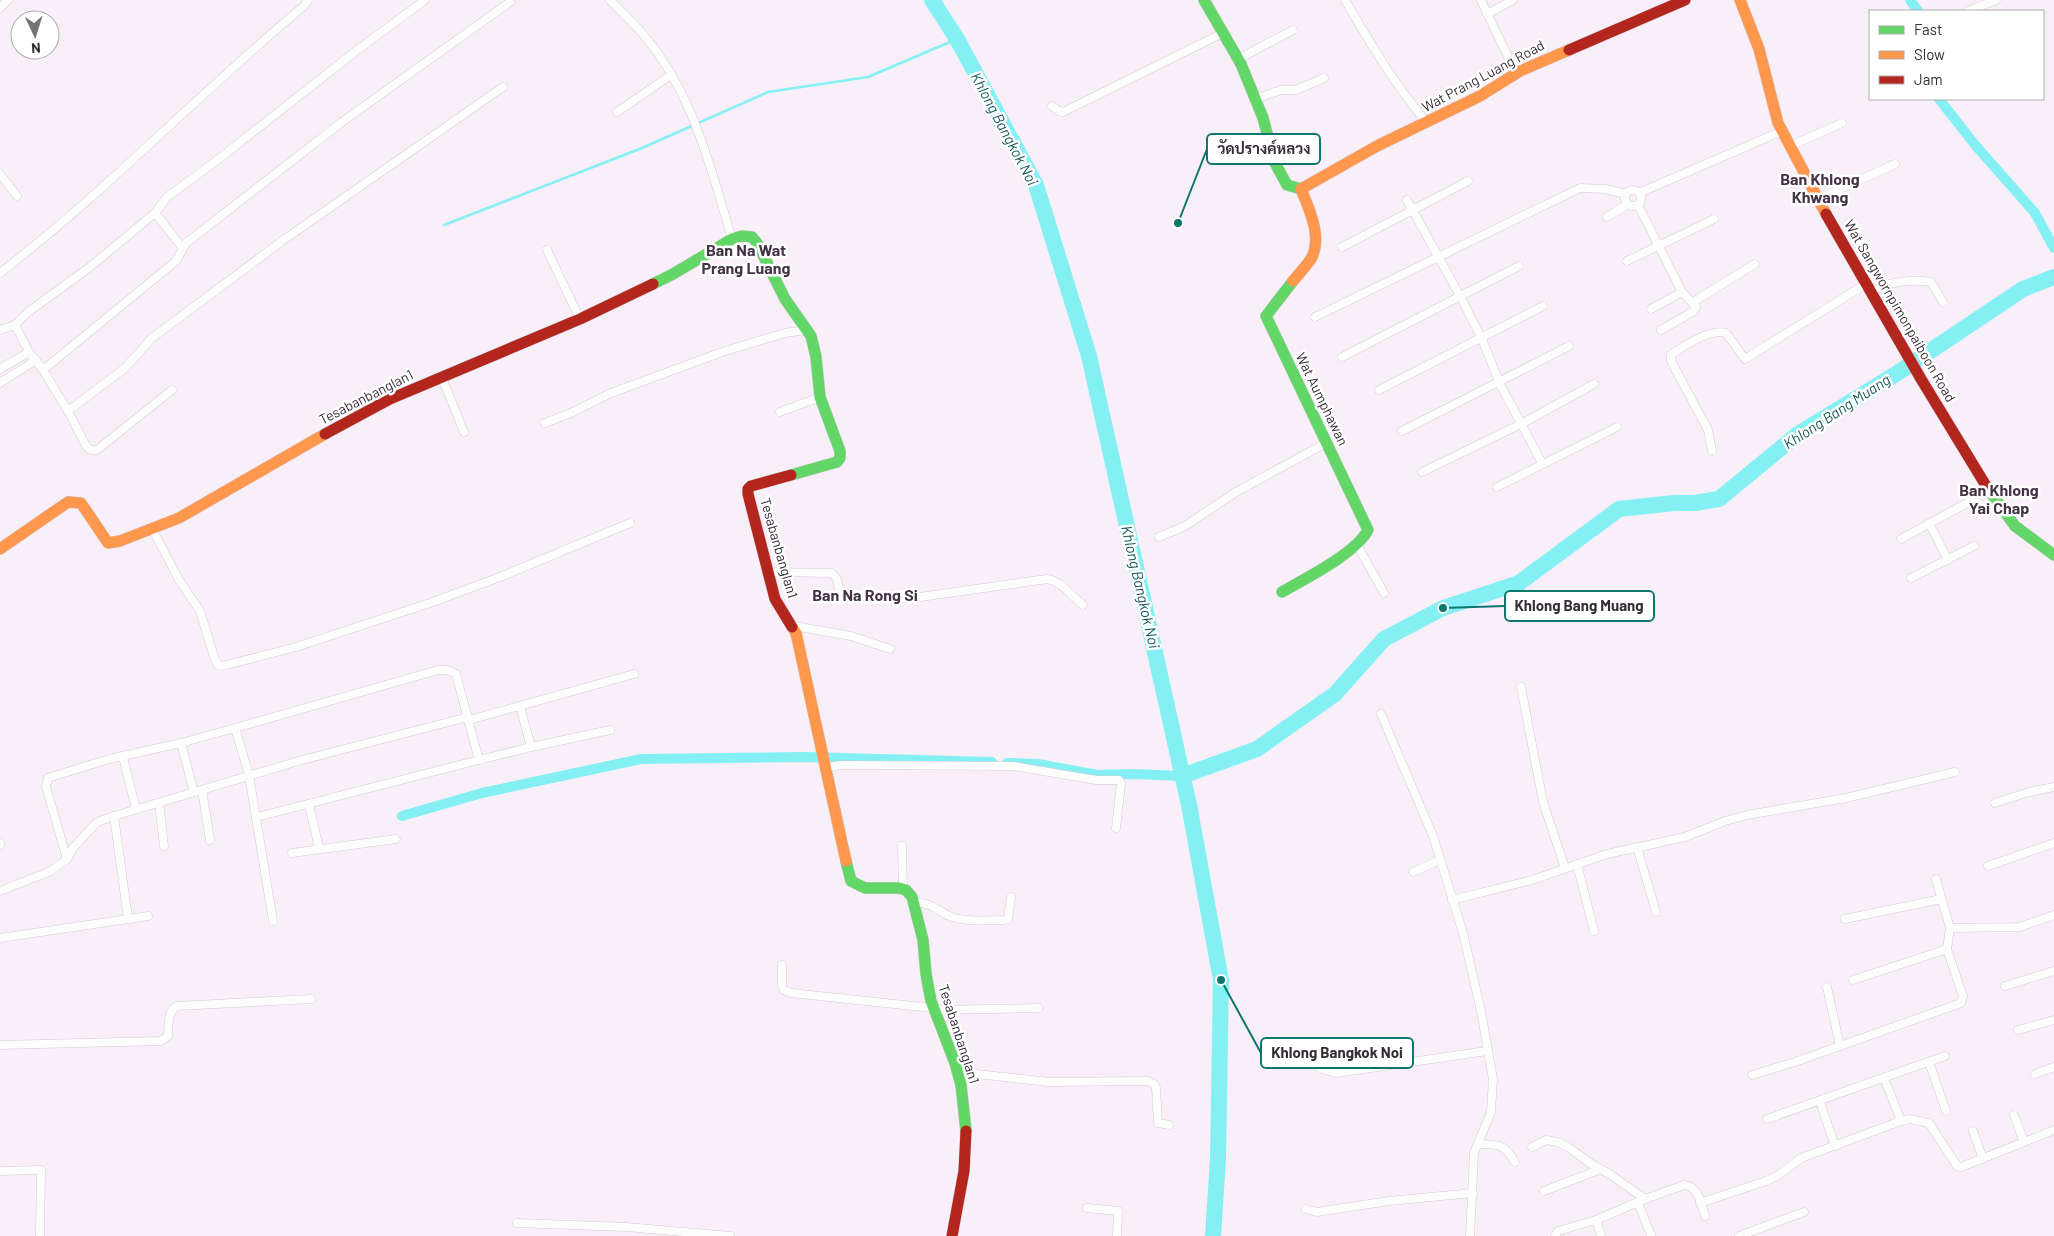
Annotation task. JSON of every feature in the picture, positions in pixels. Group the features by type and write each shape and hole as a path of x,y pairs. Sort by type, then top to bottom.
{"street":[{"path":"0,8 8,0"},
{"path":"0,273 60,224 304,6 308,0"},
{"path":"0,330 15,325 28,312 90,268 155,213 167,196 220,158 356,51 425,0"},
{"path":"610,0 648,40 672,75 695,121 732,239"},
{"path":"1204,0 1238,59 1263,118 1275,163 1287,185 1300,190"},
{"path":"1345,0 1390,76 1408,101 1428,123"},
{"path":"1481,0 1516,74"},
{"path":"1487,14 1512,0"},
{"name":"Wat Prang Luang Road","path":"1300,190 1377,146 1428,123 1480,96 1516,74 1685,0"},
{"name":"Wat Sangwornpimonpaiboon Road","path":"1740,0 1759,49 1782,132 1818,199 1921,379 1989,491 2015,526 2054,555"},
{"path":"1971,10 1996,0"},
{"path":"43,370 176,261 182,247 342,122 510,2"},
{"path":"1238,59 1293,30"},
{"path":"1052,106 1059,112 1064,112 1223,33"},
{"path":"618,112 672,75"},
{"path":"1255,99 1282,90 1296,90 1324,78"},
{"path":"68,411 125,368 152,338 274,247 503,87"},
{"path":"1790,146 1842,123"},
{"path":"1639,193 1782,132"},
{"path":"1818,199 1895,164"},
{"path":"0,174 17,196"},
{"path":"1342,247 1468,181"},
{"path":"1315,317 1440,258 1580,188 1605,189 1626,194 1633,190 1639,193 1642,199 1638,206"},
{"name":"Wat Aumphawan","path":"1282,592 1325,567 1362,539 1368,530 1266,316 1312,257 1316,236 1311,215 1300,190"},
{"path":"1626,194 1628,204 1634,207 1638,206"},
{"path":"1407,200 1460,296 1482,339 1499,382 1542,463"},
{"path":"1607,217 1628,204"},
{"path":"1638,206 1682,292 1696,307 1694,311 1662,330"},
{"path":"155,213 182,247"},
{"path":"1627,262 1714,219"},
{"name":"Tesabanbanglan1","path":"0,549 68,502 81,503 108,543 153,530 204,504 296,450 390,399 580,319 673,274 732,239 742,236 752,237 794,315 811,336 816,357 820,397 840,447 840,458 833,463 751,486 748,490 775,599 794,626 851,880 854,885 861,888 903,889 911,894 915,903 923,940 927,983 933,1009 958,1072 967,1128 962,1190 952,1236"},
{"path":"547,250 580,319"},
{"path":"1693,302 1755,264"},
{"path":"1342,357 1519,266"},
{"path":"1712,451 1708,430 1671,361 1671,354 1699,338 1721,331 1726,333 1745,358 1869,288 1894,282 1931,282 1943,302"},
{"path":"1651,309 1682,292"},
{"path":"1379,390 1482,339 1543,306"},
{"path":"15,325 28,352 43,370 68,411 86,446 91,450 97,450 172,390"},
{"path":"545,423 573,412 611,393 725,351 806,329"},
{"path":"1402,432 1569,346"},
{"path":"0,369 28,352"},
{"path":"0,383 36,360"},
{"path":"442,378 464,432"},
{"path":"1422,472 1520,424 1594,384"},
{"path":"780,412 820,397"},
{"path":"1497,487 1617,427"},
{"path":"1159,537 1185,526 1236,492 1326,443"},
{"path":"1901,539 1989,491"},
{"path":"153,530 178,580 200,611 216,660 218,665 222,666 296,647 430,603 518,570 630,523"},
{"path":"1929,523 1948,560"},
{"path":"1356,543 1384,593"},
{"path":"1911,578 1974,546"},
{"path":"768,572 832,573 837,579 840,596 896,599 953,593 1047,579 1054,580 1062,585 1083,606"},
{"path":"794,626 851,636 890,649"},
{"path":"67,859 46,787 48,778 181,743 438,670 448,670 456,674 478,760"},
{"path":"0,891 51,871 67,859 87,831 97,822 114,816 250,775 520,706 634,674"},
{"path":"1521,687 1543,802 1565,868"},
{"path":"520,706 531,746"},
{"path":"1381,714 1433,836 1463,933 1474,976 1493,1079 1491,1112 1474,1153 1470,1236"},
{"path":"235,728 250,775 273,920"},
{"path":"257,817 531,746 610,730"},
{"path":"181,743 198,791 210,840"},
{"path":"123,757 136,809"},
{"path":"826,766 842,764 1013,766 1096,780 1119,780 1121,783 1116,828"},
{"path":"1452,900 1532,880 1577,864 1685,837 1725,821 1747,815 1846,798 1955,772"},
{"path":"1995,803 2029,792 2054,787"},
{"path":"159,803 164,846"},
{"path":"309,805 319,848"},
{"path":"114,816 128,918"},
{"path":"292,853 396,839"},
{"path":"1988,866 2054,843"},
{"path":"902,846 903,889"},
{"path":"1637,848 1656,912"},
{"path":"1413,872 1440,860"},
{"path":"1577,864 1594,931"},
{"path":"1752,1075 1795,1062 1961,1002 1963,996 1947,949 1950,928 1936,879"},
{"path":"915,903 926,903 948,916 959,919 1004,920 1009,915 1011,897"},
{"path":"1845,919 1941,899"},
{"path":"0,938 148,916"},
{"path":"1950,928 2020,927 2054,916"},
{"path":"1853,980 1947,949"},
{"path":"782,965 782,986 784,990 791,993 933,1009 1038,1008"},
{"path":"2005,986 2054,971"},
{"path":"1827,987 1840,1046"},
{"path":"0,1045 161,1041 168,1036 170,1015 172,1009 177,1006 311,998"},
{"path":"2018,1030 2054,1020"},
{"path":"1268,1064 1314,1064 1322,1069 1336,1073 1487,1051"},
{"path":"1767,1119 1820,1102 1946,1056"},
{"path":"1929,1062 1946,1111"},
{"path":"2035,1074 2054,1067"},
{"path":"958,1072 1049,1082 1148,1081 1154,1084 1156,1088 1158,1124 1169,1126"},
{"path":"1884,1078 1900,1121"},
{"path":"1820,1102 1835,1146"},
{"path":"2014,1115 2024,1142"},
{"path":"1700,1203 1766,1181 1777,1176 1801,1158 1908,1119 1929,1123 1959,1167 2054,1130"},
{"path":"1973,1131 1983,1158"},
{"path":"1532,1147 1546,1140 1552,1140 1568,1147 1580,1157 1628,1185 1641,1201 1651,1235"},
{"path":"1478,1144 1500,1145 1507,1149 1516,1162"},
{"path":"1544,1191 1601,1169"},
{"path":"0,1170 41,1170 40,1236"},
{"path":"1555,1236 1558,1231 1596,1220 1684,1185 1695,1189 1705,1216"},
{"path":"1306,1208 1317,1212 1473,1193"},
{"path":"1087,1208 1118,1211 1117,1236"},
{"path":"1739,1236 1804,1212"},
{"path":"1596,1220 1601,1236"},
{"path":"516,1223 626,1227 730,1236"}],"waterway":[{"name":"Khlong Bangkok Noi","path":"932,0 957,39 1036,185 1089,356 1189,805 1221,980 1218,1159 1213,1236"},
{"path":"1910,0 1917,10"},
{"path":"444,225 642,148 768,92 868,77 957,39"},
{"path":"1940,100 1976,146 2035,213 2054,248"},
{"name":"Khlong Bang Muang","path":"1182,776 1257,749 1335,694 1384,639 1443,608 1519,583 1619,509 1674,503 1695,503 1719,499 1798,434 1896,374 2023,289 2054,277"},
{"path":"402,816 482,793 641,759 805,757 992,762"},
{"path":"1007,763 1038,764 1098,775 1182,776"}],"traffic: fast":[{"path":"1204,0 1241,64 1263,118 1275,163 1287,185 1301,189"},
{"path":"653,284 732,239 742,236 752,237 757,243 785,299 811,336 816,357 820,397 840,451 840,458 837,462 791,475"},
{"path":"1282,592 1341,556 1362,539 1368,530 1266,316 1293,281"},
{"path":"1988,489 2015,526 2054,555"},
{"path":"846,861 851,881 865,888 899,888 906,890 912,897 923,940 931,1001 955,1063 961,1085 966,1131"}],"traffic: slow":[{"path":"1740,0 1759,49 1778,123 1826,214"},
{"path":"1301,189 1377,146 1480,96 1520,71 1569,50"},
{"path":"1293,281 1311,259 1316,242 1314,223 1301,189"},
{"path":"0,549 68,502 81,503 108,543 120,541 179,518 325,434"},
{"path":"792,627 796,633 846,861"}],"traffic: jam":[{"path":"1569,50 1685,0"},
{"path":"1826,214 1921,379 1988,489"},
{"path":"325,434 390,399 580,319 653,284"},
{"path":"791,475 751,486 748,489 748,494 775,599 792,627"},
{"path":"952,1236 964,1171 966,1131"}],"place":[{"name":"วัดปรางค์หลวง","path":"1178,223"},
{"name":"Khlong Bang Muang","path":"1443,608"},
{"name":"Khlong Bangkok Noi","path":"1221,980"}],"district":[{"name":"Ban Khlong Khwang","path":"1820,188"},
{"name":"Ban Na Wat Prang Luang","path":"746,259"},
{"name":"Ban Khlong Yai Chap","path":"1999,499"},
{"name":"Ban Na Rong Si","path":"865,595"}]}
